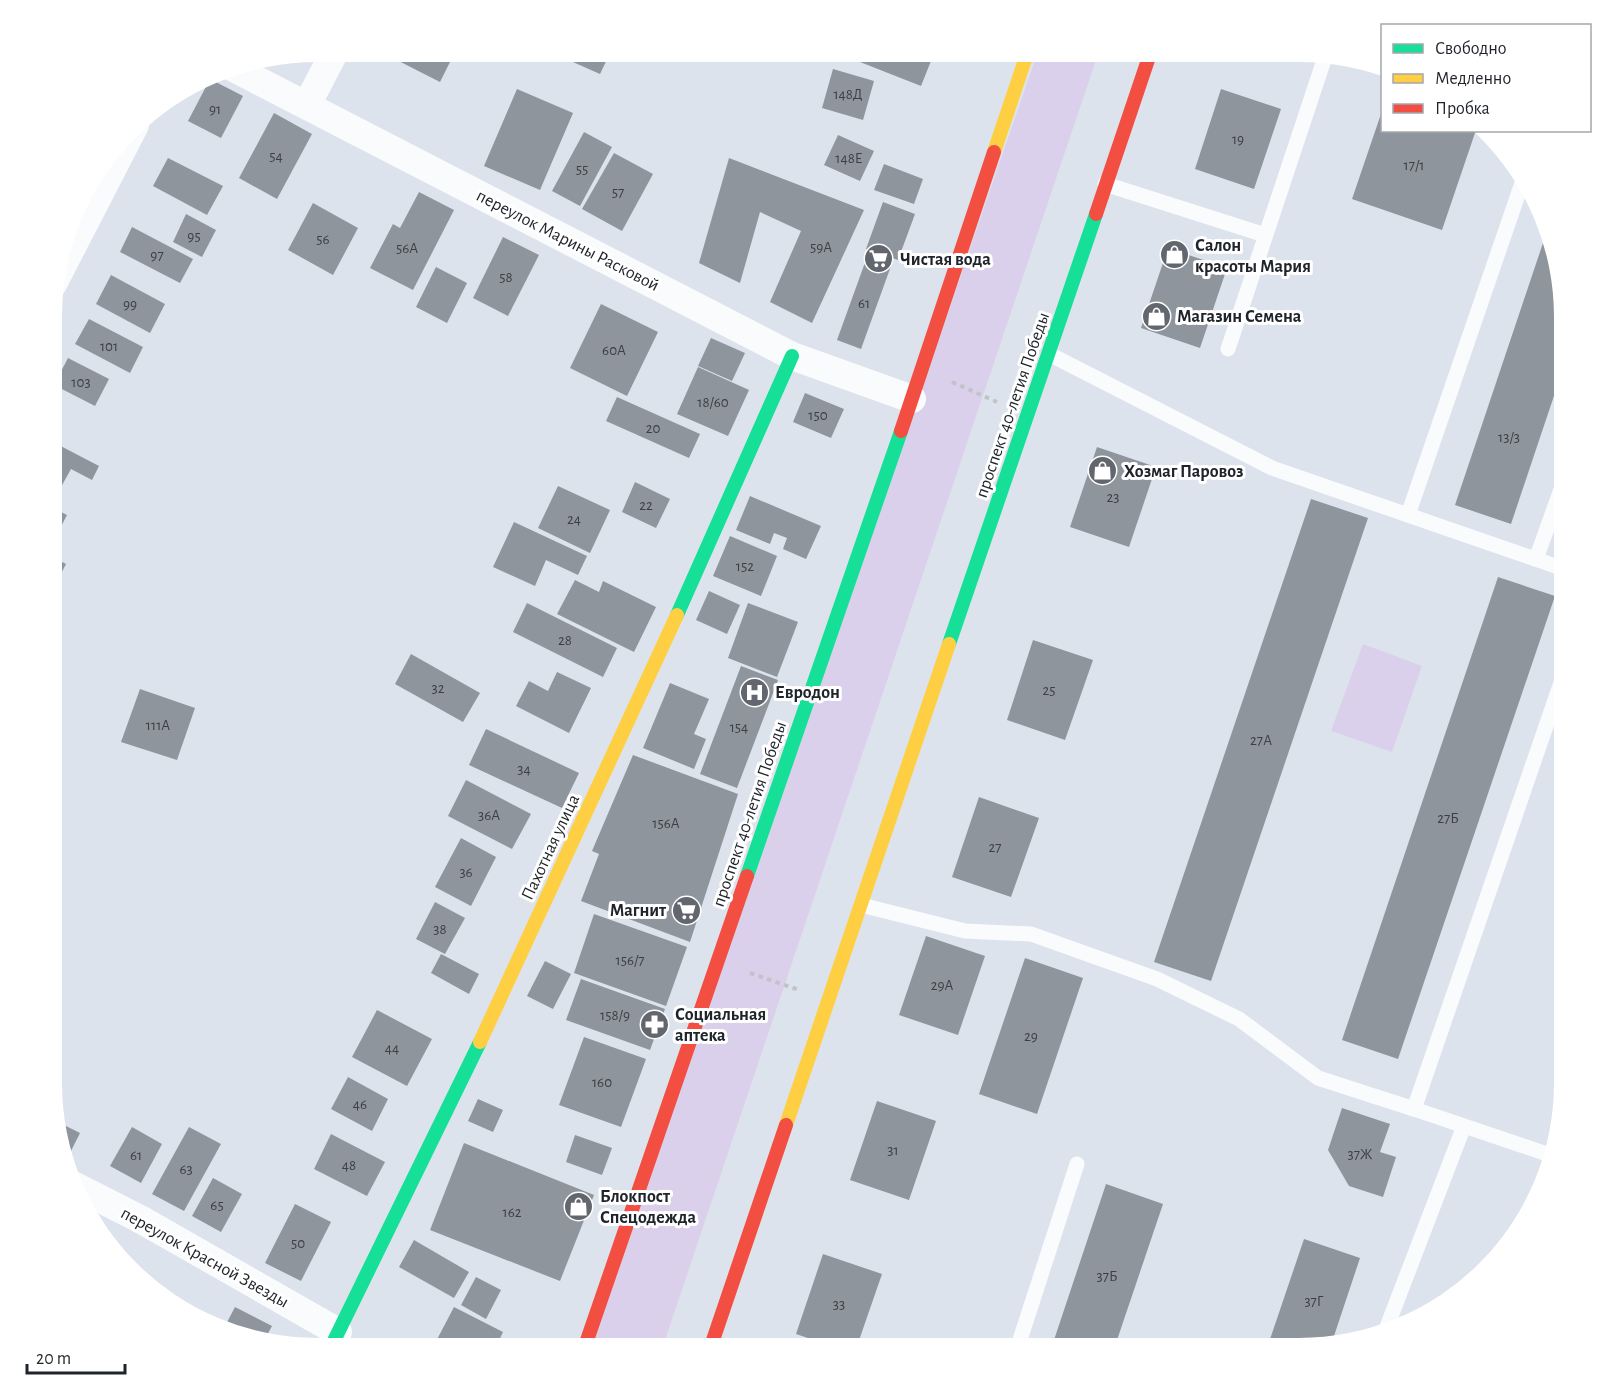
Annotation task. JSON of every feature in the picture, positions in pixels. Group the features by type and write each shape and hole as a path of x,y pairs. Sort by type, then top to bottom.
{"main road":[{"name":"проспект 40-летия Победы","path":"588,1338 912,399 1024,62"},
{"name":"проспект 40-летия Победы","path":"714,1338 1147,62"},
{"name":"Пахотная улица","path":"335,1338 469,1066 661,651 792,356"}],"street":[{"path":"307,105 329,62"},
{"name":"переулок Марины Расковой","path":"243,73 792,356 912,399"},
{"path":"70,251 120,155"},
{"name":"переулок Красной Звезды","path":"86,1192 140,1219 331,1338"}],"lane":[{"path":"1228,349 1323,63"},
{"path":"1106,184 1265,235"},
{"path":"1408,515 1520,190"},
{"path":"1049,354 1272,468 1554,565"},
{"path":"1536,560 1554,509"},
{"path":"1414,1109 1554,703"},
{"path":"861,905 965,931 1031,934 1157,979 1239,1019 1318,1078 1544,1153"},
{"path":"1389,1322 1464,1126"},
{"path":"1021,1338 1077,1164"}],"path":[{"path":"922,368 1027,416"},
{"path":"718,961 828,1000"}],"shaded area":[{"path":"1034,62 1095,62 666,1338 595,1338"},
{"path":"1363,644 1422,666 1392,752 1331,731"}],"building":[{"path":"401,62 450,62 440,82"},
{"path":"573,62 606,62 600,74"},
{"path":"860,62 931,62 921,86"},
{"path":"833,69 874,81 863,120 822,108"},
{"path":"216,82 243,96 221,138 188,121 206,87"},
{"path":"517,89 573,113 540,190 484,166"},
{"path":"1221,89 1281,109 1254,189 1195,169"},
{"path":"274,113 312,134 277,199 239,178"},
{"path":"1381,114 1381,132 1475,133 1442,230 1352,199"},
{"path":"584,132 612,147 580,206 552,191"},
{"path":"838,135 874,151 860,181 824,165"},
{"path":"614,153 653,174 622,231 582,209"},
{"path":"168,158 223,186 207,215 153,186"},
{"path":"729,158 864,210 812,323 770,302 801,231 760,212 740,283 699,263"},
{"path":"884,164 923,179 914,204 874,190"},
{"path":"419,192 454,210 413,290 370,268 393,224 400,228"},
{"path":"883,202 915,214 898,260 866,249"},
{"path":"313,203 358,228 333,275 288,250"},
{"path":"186,214 216,230 202,257 173,242"},
{"path":"132,227 193,259 180,283 120,252"},
{"path":"503,237 539,255 508,316 473,298"},
{"path":"1543,244 1549,267 1553,300 1554,396 1511,524 1455,505"},
{"path":"1168,248 1227,268 1200,348 1141,328"},
{"path":"867,257 891,266 861,349 837,340"},
{"path":"436,267 467,283 447,323 416,307"},
{"path":"111,275 165,304 150,333 96,304"},
{"path":"601,304 658,332 627,396 570,368"},
{"path":"89,319 143,347 130,373 75,344"},
{"path":"711,338 745,353 732,381 698,366"},
{"path":"68,358 109,379 95,406 62,389 62,370"},
{"path":"698,367 749,390 728,436 677,414"},
{"path":"805,393 844,409 831,438 793,422"},
{"path":"617,397 700,434 689,458 606,421"},
{"path":"62,447 99,466 92,480 71,469 62,485"},
{"path":"1097,447 1156,467 1129,547 1070,527"},
{"path":"635,482 670,499 656,528 622,512"},
{"path":"558,486 610,510 590,553 538,528"},
{"path":"750,496 821,526 806,559 783,549 787,538 774,533 770,544 736,530"},
{"path":"1311,499 1368,518 1211,981 1154,962"},
{"path":"62,512 67,515 62,525"},
{"path":"514,522 587,556 578,575 546,560 535,586 493,567"},
{"path":"730,536 777,556 761,596 713,576"},
{"path":"1498,577 1554,596 1398,1059 1342,1040"},
{"path":"575,580 599,592 603,581 656,607 634,652 557,614"},
{"path":"709,591 740,605 727,634 696,620"},
{"path":"527,603 617,648 603,677 513,632"},
{"path":"748,603 798,622 777,677 728,658"},
{"path":"1033,640 1093,660 1065,740 1007,720"},
{"path":"411,654 480,693 463,722 395,684"},
{"path":"741,666 778,680 737,788 700,774"},
{"path":"557,672 591,688 569,733 516,706 529,681 548,691"},
{"path":"670,683 709,699 694,734 706,739 694,769 643,748"},
{"path":"140,689 195,708 177,760 121,742"},
{"path":"486,729 579,773 562,808 469,765"},
{"path":"633,755 738,794 690,942 581,901 599,854 592,851"},
{"path":"466,780 531,814 512,849 448,816"},
{"path":"979,797 1039,818 1011,897 952,877"},
{"path":"461,838 496,857 471,906 435,887"},
{"path":"435,902 465,918 445,954 416,939"},
{"path":"594,914 687,947 666,1006 574,973"},
{"path":"926,936 985,956 958,1035 899,1015"},
{"path":"441,954 479,974 469,994 431,973"},
{"path":"1025,958 1083,978 1037,1114 979,1094"},
{"path":"545,961 571,974 553,1009 527,996"},
{"path":"581,979 665,1009 650,1050 566,1020"},
{"path":"377,1010 432,1039 407,1086 352,1057"},
{"path":"584,1037 646,1059 621,1127 559,1105"},
{"path":"348,1077 388,1099 372,1131 331,1109"},
{"path":"478,1099 503,1110 493,1132 468,1121"},
{"path":"877,1101 936,1121 909,1200 850,1180"},
{"path":"1342,1108 1390,1124 1380,1152 1396,1157 1383,1197 1349,1186 1328,1150"},
{"path":"65,1126 80,1133 71,1151"},
{"path":"132,1127 162,1144 141,1183 110,1166"},
{"path":"189,1127 221,1144 184,1211 152,1194"},
{"path":"331,1134 385,1162 367,1196 314,1169"},
{"path":"575,1135 612,1148 602,1175 566,1162"},
{"path":"464,1143 594,1195 560,1281 430,1230"},
{"path":"213,1178 242,1194 221,1232 192,1216"},
{"path":"1106,1184 1163,1204 1118,1338 1055,1338"},
{"path":"295,1204 331,1222 301,1281 265,1263"},
{"path":"1304,1239 1360,1258 1334,1336 1270,1338"},
{"path":"414,1240 469,1272 454,1298 399,1267"},
{"path":"823,1254 882,1274 860,1338 808,1338 796,1334"},
{"path":"476,1277 501,1290 486,1319 461,1305"},
{"path":"235,1307 272,1326 268,1334 227,1322"},
{"path":"454,1307 503,1332 500,1338 438,1338"}],"traffic: fast":[{"path":"949,644 1096,214"},
{"path":"677,615 792,356"},
{"path":"747,876 901,431"},
{"path":"335,1338 480,1042"}],"traffic: slow":[{"path":"994,152 1024,62"},
{"path":"480,1042 677,615"},
{"path":"786,1125 949,644"}],"traffic: jam":[{"path":"1096,214 1147,62"},
{"path":"901,431 994,152"},
{"path":"588,1338 747,876"},
{"path":"714,1338 786,1125"}],"place":[{"name":"Салон красоты Мария","path":"1174,255"},
{"name":"Чистая вода","path":"879,259"},
{"name":"Магазин Семена","path":"1156,316"},
{"name":"Хозмаг Паровоз","path":"1103,471"},
{"name":"Евродон","path":"754,692"},
{"name":"Магнит","path":"687,910"},
{"name":"Социальная аптека","path":"654,1024"},
{"name":"Блокпост Спецодежда","path":"579,1206"}]}
